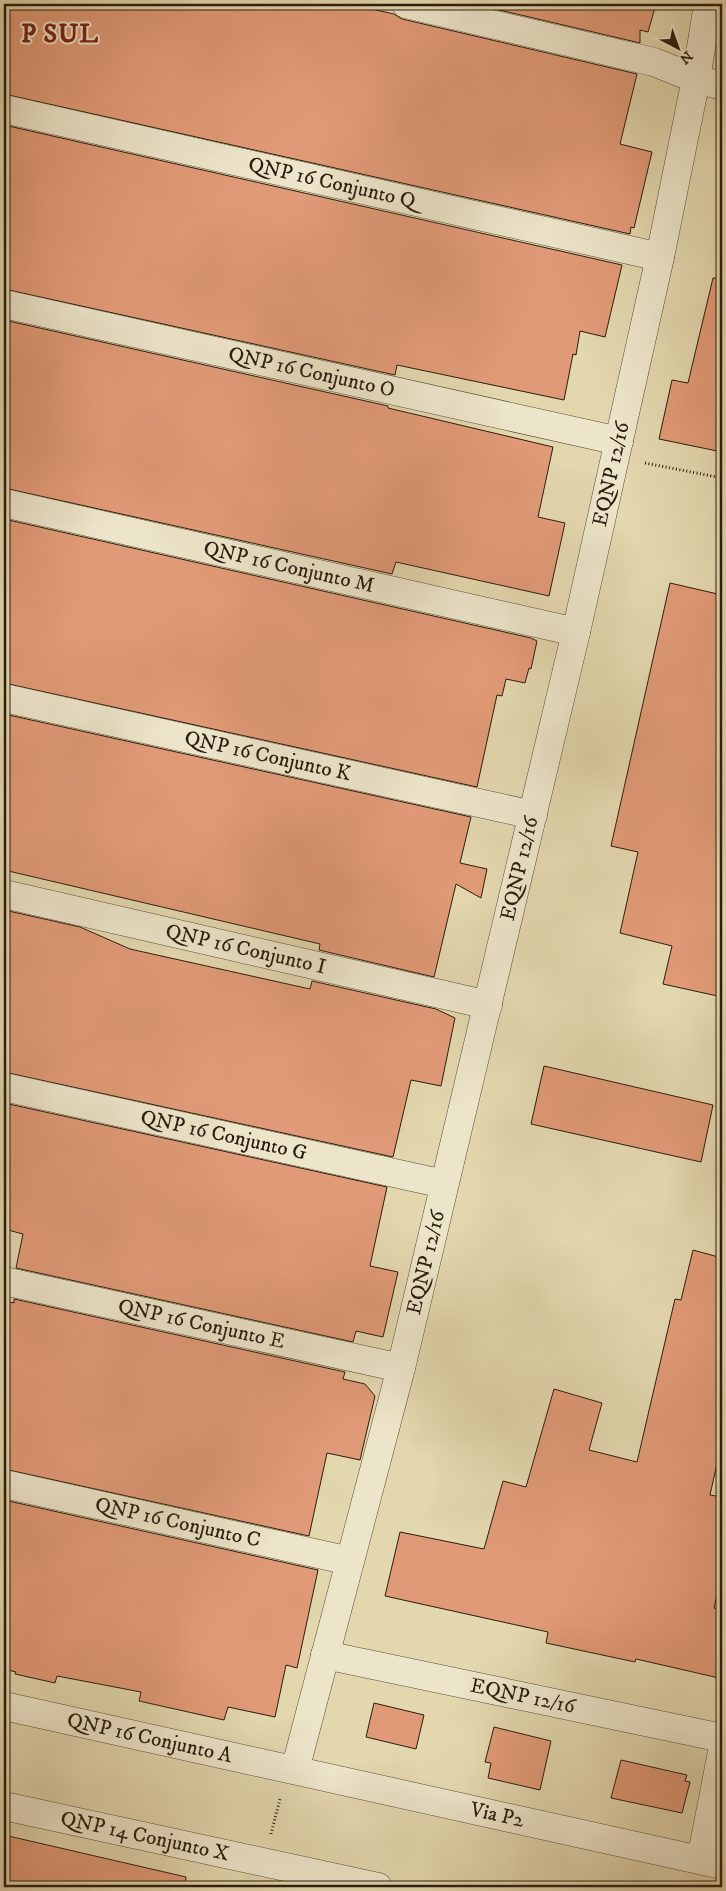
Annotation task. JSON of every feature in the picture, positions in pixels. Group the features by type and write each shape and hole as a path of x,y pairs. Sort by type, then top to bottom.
{"street":[{"path":"406,4 654,62 696,79 722,86"},
{"name":"EQNP 12/16","path":"295,1770 400,1368 576,632 660,257 696,79 708,4"},
{"name":"QNP 16 Conjunto Q","path":"4,109 660,257"},
{"name":"QNP 16 Conjunto O","path":"4,304 617,449"},
{"name":"QNP 16 Conjunto M","path":"4,503 576,632"},
{"name":"QNP 16 Conjunto K","path":"4,698 533,814"},
{"name":"QNP 16 Conjunto I","path":"4,894 488,1005"},
{"name":"QNP 16 Conjunto G","path":"4,1087 444,1184"},
{"name":"QNP 16 Conjunto E","path":"4,1281 400,1368"},
{"name":"QNP 16 Conjunto C","path":"4,1484 350,1561"},
{"name":"EQNP 12/16","path":"325,1655 722,1738"},
{"name":"QNP 16 Conjunto A","path":"4,1706 295,1770"},
{"path":"711,1863 722,1752"},
{"name":"Via P2","path":"295,1770 711,1863"},
{"name":"QNP 14 Conjunto X","path":"4,1806 277,1872"},
{"path":"277,1872 378,1887"}],"path":[{"path":"617,449 722,478"},
{"path":"277,1872 281,1793 295,1770"}],"building":[{"path":"4,4 349,4 394,14 402,19 637,74 620,144 652,152 634,228 631,227 630,234 4,94"},
{"path":"474,4 656,4 648,32 640,30 640,43"},
{"path":"4,125 622,265 605,337 580,331 576,355 573,354 564,400 397,365 395,375 4,289"},
{"path":"713,278 722,279 722,452 659,439 672,380 688,383"},
{"path":"4,320 388,406 388,408 553,447 538,517 565,523 549,596 396,562 392,574 4,488"},
{"path":"4,519 531,638 537,641 531,669 529,668 525,683 506,679 502,696 497,695 477,787 4,683"},
{"path":"670,583 722,595 722,997 663,984 672,946 620,933 638,852 611,846"},
{"path":"4,714 471,817 460,863 487,869 481,898 456,884 434,977 319,950 320,944 4,870"},
{"path":"4,910 80,927 130,949 310,989 312,981 436,1009 455,1018 441,1086 411,1080 393,1157 4,1072"},
{"path":"544,1066 713,1105 701,1162 531,1124"},
{"path":"4,1103 387,1187 370,1266 398,1272 383,1337 356,1331 353,1342 16,1268 23,1234 4,1229"},
{"path":"693,1250 722,1258 722,1402 719,1416 722,1420 722,1441 710,1495 722,1497 722,1573 714,1608 722,1610 722,1662 719,1678 636,1659 635,1662 546,1643 548,1632 385,1596 400,1532 484,1549 503,1481 526,1487 554,1389 602,1403 589,1450 637,1462 675,1299 681,1300"},
{"path":"14,1299 345,1372 343,1379 365,1384 375,1396 360,1460 327,1453 309,1536 4,1469 4,1301 14,1303"},
{"path":"4,1500 318,1570 297,1668 286,1665 275,1717 228,1707 224,1720 139,1701 141,1692 57,1676 55,1683 15,1674 16,1672 4,1669"},
{"path":"374,1703 424,1715 416,1749 366,1737"},
{"path":"494,1727 551,1741 540,1790 488,1778 491,1763 485,1762"},
{"path":"621,1760 687,1775 685,1781 690,1782 682,1813 611,1798"},
{"path":"4,1835 186,1877 185,1887 4,1887"}],"district":[{"name":"P SUL","path":"60,34"}]}
